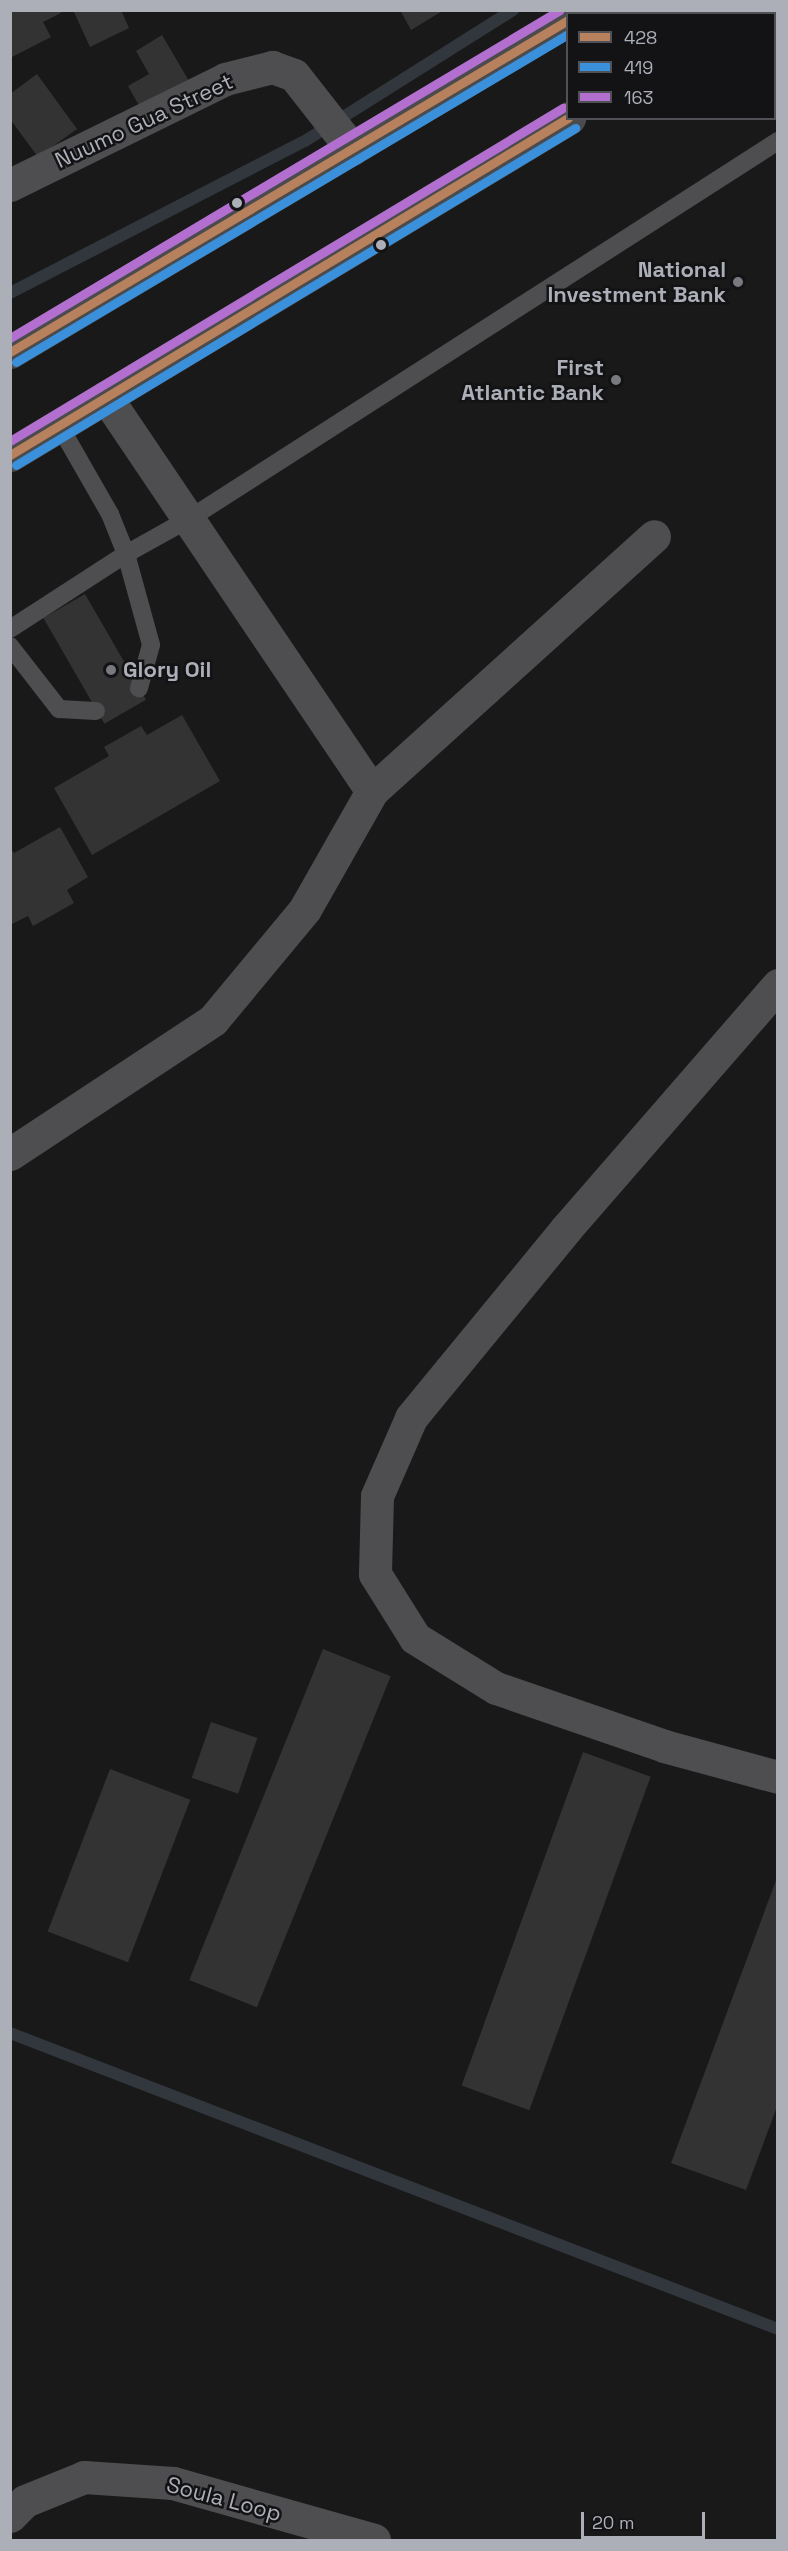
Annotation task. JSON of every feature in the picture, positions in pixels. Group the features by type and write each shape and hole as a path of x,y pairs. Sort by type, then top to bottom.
{"main road":[{"path":"10,352 345,140 566,21"},
{"path":"10,455 566,120"}],"street":[{"name":"Nuumo Gua Street","path":"10,185 225,79 272,67 294,75 345,140"},
{"path":"106,397 372,791"},
{"path":"10,1154 213,1020 305,909 372,791 654,536"},
{"path":"777,986 566,1229 411,1418 377,1496 375,1574 415,1638 496,1688 664,1746 777,1777"},
{"name":"Soula Loop","path":"10,2516 25,2501 84,2477 117,2479 173,2483 374,2541"}],"lane":[{"path":"10,629 126,554 189,519 777,141"},
{"path":"60,425 110,514 126,554 151,645 139,688"},
{"path":"10,646 59,709 96,711"}],"building":[{"path":"10,10 60,10 61,13 43,22 51,37 10,58"},
{"path":"73,10 121,10 129,28 90,47"},
{"path":"400,10 444,10 411,30"},
{"path":"162,35 189,81 141,109 128,86 149,74 136,51"},
{"path":"37,74 77,129 38,157 10,119 10,94"},
{"path":"85,594 146,700 104,724 43,618"},
{"path":"182,715 220,781 92,855 54,788 109,756 104,747 141,726 147,735"},
{"path":"60,827 88,877 67,890 74,903 33,926 28,916 10,925 10,847 14,853"},
{"path":"323,1649 391,1676 257,2007 189,1980"},
{"path":"211,1722 257,1738 238,1794 192,1778"},
{"path":"583,1752 651,1777 529,2110 462,2086"},
{"path":"110,1769 190,1800 128,1962 48,1931"},
{"path":"778,1875 778,2104 746,2190 671,2163"}],"waterway":[{"path":"10,293 305,141 513,10"},
{"path":"10,2033 778,2329"}],"transit line":[{"name":"163","path":"10,338 560,10"},
{"name":"428","path":"10,352 566,21"},
{"name":"419","path":"16,362 566,35"},
{"name":"163","path":"10,441 563,108"},
{"name":"428","path":"10,455 566,119"},
{"name":"419","path":"16,465 575,128"}],"place":[{"name":"National Investment Bank","path":"738,282"},
{"name":"First Atlantic Bank","path":"616,380"},
{"name":"Glory Oil","path":"111,670"}]}
